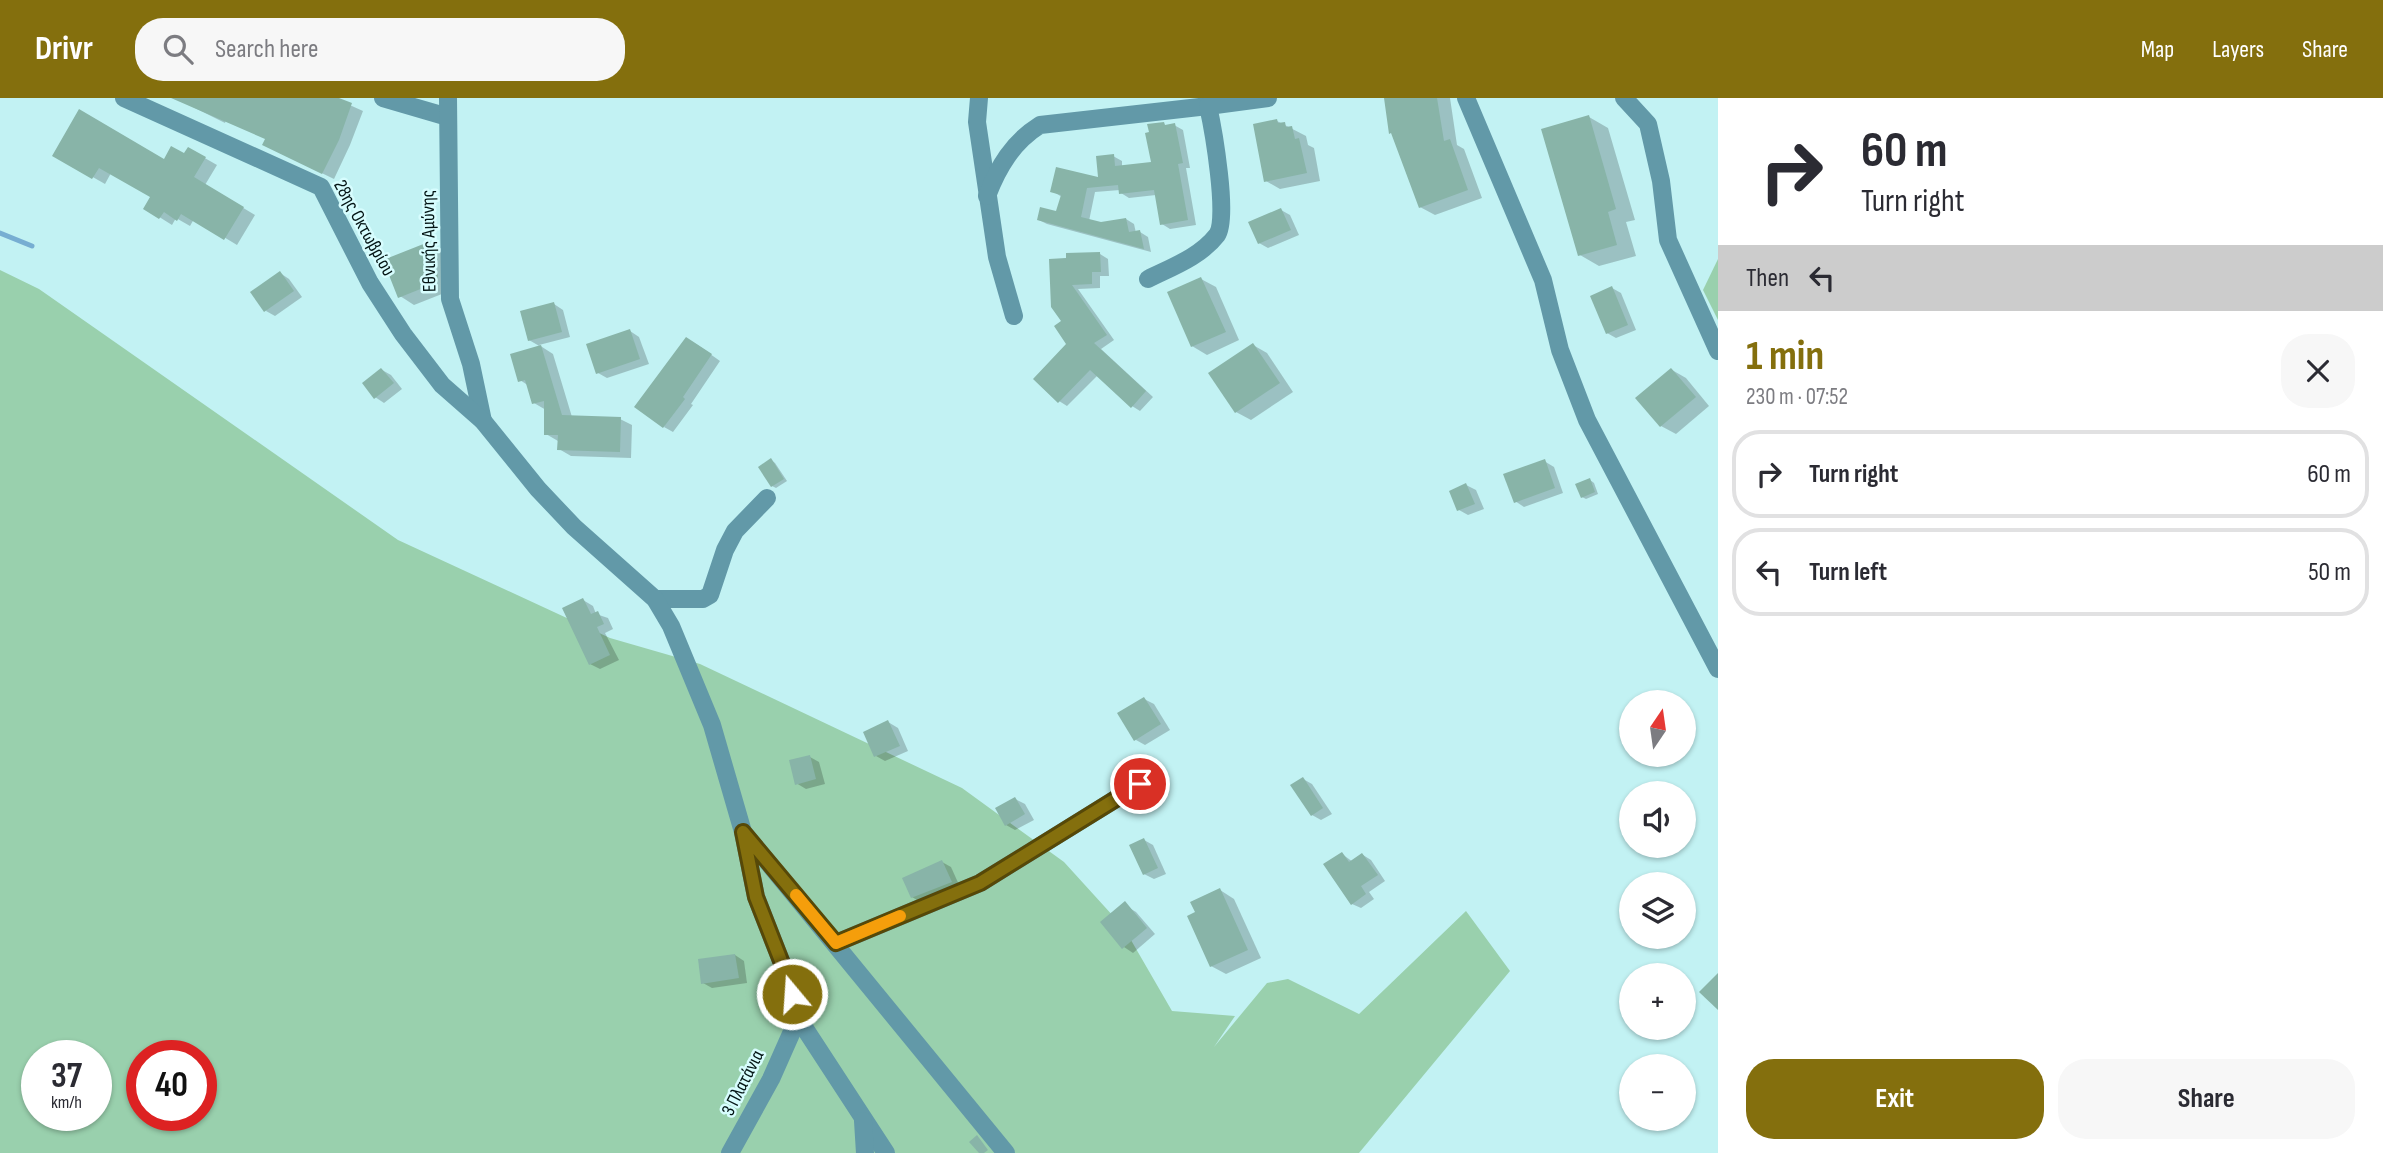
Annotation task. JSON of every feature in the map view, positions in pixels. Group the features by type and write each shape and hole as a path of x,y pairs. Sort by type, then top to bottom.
{"street":[{"name":"28ης Οκτωβρίου","path":"124,98 321,187 370,283 403,334 442,385 483,421 538,489 574,527 655,599 671,626 712,724 743,832"},
{"path":"383,98 448,117"},
{"name":"Εθνικής Αμύνης","path":"448,98 450,299 471,365 483,421"},
{"path":"979,98 977,122 987,196 997,257 1014,316"},
{"path":"987,196 996,171 1023,136 1040,125 1268,98"},
{"path":"1466,98 1543,280 1560,350 1587,419 1718,669"},
{"path":"1624,98 1648,124 1661,181 1668,240 1718,351"},
{"path":"1148,279 1195,256 1219,233 1223,219 1223,200 1208,106"},
{"path":"655,599 703,599 710,595 734,531 767,498"},
{"path":"836,943 980,883 1140,784"},
{"path":"743,832 1006,1153"},
{"path":"743,832 756,897 785,971 798,1018 886,1153"},
{"name":"3 Πλατάνια","path":"730,1153 771,1079 798,1018"},
{"path":"863,1121 865,1153"}],"green space":[{"path":"1718,259 1718,320 1703,290"},
{"path":"0,270 39,289 398,540 610,638 700,664 962,788 1064,862 1124,928 1172,1011 1235,1016 1214,1047 1267,983 1288,979 1359,1014 1466,911 1510,971 1359,1153 0,1153"}],"building":[{"path":"171,98 339,98 352,103 339,140 322,174 262,145 265,139"},
{"path":"1384,98 1437,98 1444,141 1450,139 1468,190 1419,208 1391,133 1389,134"},
{"path":"79,109 164,159 171,146 184,153 188,147 206,157 194,177 244,207 224,240 181,214 177,221 164,212 159,219 143,209 150,197 99,168 92,179 52,156"},
{"path":"1589,115 1616,209 1608,212 1617,245 1578,256 1541,129"},
{"path":"1277,119 1278,123 1285,122 1286,127 1292,126 1295,139 1299,138 1307,173 1264,182 1253,124"},
{"path":"1164,122 1165,125 1175,123 1183,163 1178,164 1188,220 1160,225 1154,190 1119,194 1118,185 1087,188 1081,217 1101,222 1126,218 1129,232 1140,230 1144,249 1037,220 1040,207 1056,211 1061,195 1050,192 1056,167 1098,177 1096,156 1114,154 1115,166 1151,162 1145,133 1149,132 1147,124"},
{"path":"1281,208 1291,230 1258,244 1248,222"},
{"path":"431,241 438,259 433,261 438,282 398,298 383,260"},
{"path":"1100,252 1101,272 1092,272 1092,284 1072,285 1107,335 1094,343 1146,391 1131,408 1090,370 1058,403 1033,379 1066,344 1054,326 1061,321 1051,307 1049,259 1066,258 1066,253"},
{"path":"280,271 294,291 264,312 250,292"},
{"path":"1201,277 1226,332 1191,347 1167,292"},
{"path":"1612,286 1628,325 1606,334 1590,296"},
{"path":"554,302 562,332 528,341 520,311"},
{"path":"630,329 640,359 596,374 586,344"},
{"path":"686,337 712,354 683,397 685,399 663,428 634,407"},
{"path":"1253,343 1280,383 1235,413 1208,373"},
{"path":"541,345 562,415 621,417 620,452 557,450 558,435 544,435 544,401 532,404 525,380 518,382 510,354"},
{"path":"381,368 394,383 374,399 362,383"},
{"path":"1671,368 1696,397 1660,427 1635,398"},
{"path":"771,458 784,479 771,487 758,467"},
{"path":"1545,459 1555,488 1514,503 1503,474"},
{"path":"1590,478 1595,492 1581,498 1575,484"},
{"path":"1466,483 1475,504 1457,511 1449,491"},
{"path":"583,598 591,614 598,611 604,624 597,627 610,655 589,665 562,608"},
{"path":"1144,697 1161,724 1134,741 1117,713"},
{"path":"888,720 900,746 874,757 863,732"},
{"path":"810,755 816,779 795,785 789,760"},
{"path":"1303,777 1323,808 1311,816 1290,785"},
{"path":"1015,797 1025,814 1005,826 995,808"},
{"path":"1144,838 1158,868 1143,875 1129,845"},
{"path":"1342,852 1349,862 1362,853 1378,875 1361,886 1366,894 1351,905 1323,864"},
{"path":"942,860 952,882 911,898 902,878"},
{"path":"1220,888 1248,950 1210,967 1187,916 1195,912 1190,902"},
{"path":"1125,901 1147,928 1122,949 1100,922"},
{"path":"735,954 739,978 701,984 698,959"},
{"path":"1718,973 1718,1010 1699,992"},
{"path":"977,1135 988,1150 984,1153 979,1153 969,1142"}],"waterway":[{"path":"0,233 32,246"}],"slow traffic":[{"path":"796,895 836,943 900,916"}],"route":[{"path":"792,994 756,897 743,832 836,943 980,883 1140,784"}]}
